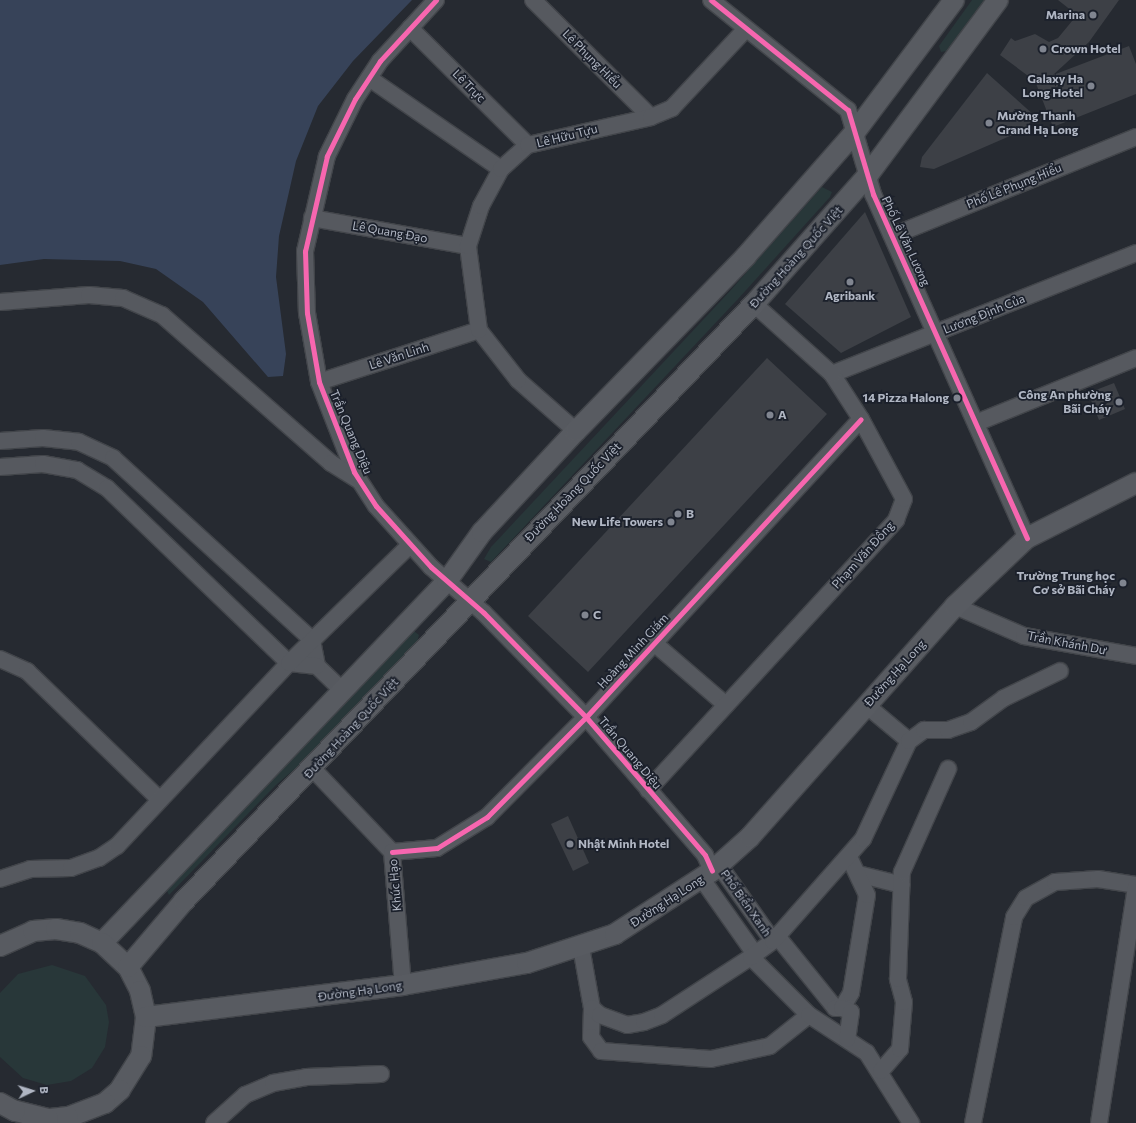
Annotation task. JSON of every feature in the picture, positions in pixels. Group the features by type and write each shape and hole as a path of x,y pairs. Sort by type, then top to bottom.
{"main road":[{"path":"102,943 447,581 482,532 576,431 746,256 855,132 954,0"},
{"name":"Đường Hoàng Quốc Việt","path":"128,967 184,901 313,769 470,600 754,304 868,175 998,0"},
{"name":"Đường Hạ Long","path":"146,1017 403,985 526,963 581,947 615,934 711,872 750,837 955,606 1027,538 1136,483"},
{"path":"0,946 33,931 56,929 80,933 102,943 128,967 140,991 146,1017 141,1056 120,1090 87,1112 48,1121 21,1113 0,1103"}],"street":[{"name":"Trần Quang Diệu","path":"436,0 410,28 369,78 327,156 305,251 307,313 319,382 360,482 410,545 447,581 470,600 586,717 705,854 711,872"},
{"name":"Lê Phụng Hiểu","path":"533,0 651,117"},
{"name":"Phố Lê Văn Lương","path":"714,1 746,29 848,110 868,175 892,236 937,333 1027,538"},
{"name":"Lê Trực","path":"410,28 528,145"},
{"name":"Lê Hữu Tựu","path":"479,330 468,246 481,206 501,168 528,145 651,117 672,108 746,29"},
{"path":"369,78 501,168"},
{"name":"Phố Lê Phụng Hiểu","path":"892,236 1136,137"},
{"name":"Lê Quang Đạo","path":"312,218 468,246"},
{"name":"Lương Định Của","path":"832,374 1136,253"},
{"path":"0,302 96,296 123,298 162,315 331,463 360,482"},
{"name":"Phạm Văn Đồng","path":"648,790 896,520 904,499 861,418 832,374 754,304"},
{"path":"479,330 518,380 576,431"},
{"name":"Lê Văn Linh","path":"319,382 479,330"},
{"path":"976,423 1136,358"},
{"name":"Hoàng Minh Giám","path":"392,852 437,848 487,817 586,717 861,418"},
{"path":"0,441 43,438 79,442 113,458 312,640 317,666 343,691"},
{"path":"77,470 79,442"},
{"path":"0,467 43,464 77,470 126,503 289,663 317,666"},
{"path":"0,879 30,869 71,868 99,858 117,846 289,663 410,545"},
{"name":"Trần Khánh Dư","path":"955,606 1024,636 1136,656"},
{"path":"654,643 726,705"},
{"path":"0,658 26,671 160,800"},
{"path":"592,1008 600,1016 627,1025 644,1022 662,1015 753,956 775,939 849,857 875,815 909,741 924,730 948,730 972,722 1004,698 1060,671"},
{"path":"866,705 909,741"},
{"name":"Khúc Hạo","path":"313,769 392,852 403,985"},
{"path":"881,1071 900,1049 904,1002 898,979 902,872 948,769"},
{"path":"847,1039 852,1012 842,1008 851,993 866,904 866,886 849,857"},
{"name":"Phố Biển Xanh","path":"711,872 775,939 835,1008 842,1008"},
{"name":"Phố Biển Xanh","path":"711,872 753,956 805,1010 867,1052 881,1071 911,1123"},
{"path":"858,874 902,886"},
{"path":"973,1123 1014,917 1026,898 1055,882 1098,879 1136,886 1099,1123"},
{"path":"581,947 592,1008 591,1037 600,1051 703,1059 770,1046 805,1010 818,987"},
{"path":"214,1123 245,1095 273,1083 306,1077 381,1074"}],"shaded area":[{"path":"972,0 984,0 946,51 941,52 939,46"},
{"path":"822,187 832,192 830,197 738,299 491,562 484,559 491,547 730,291"},
{"path":"414,631 419,635 417,642 319,748 276,785 169,895 167,891 407,634"},
{"path":"52,965 85,976 106,1005 109,1022 105,1047 92,1068 71,1081 47,1085 23,1078 0,1057 0,993 18,974"}],"water":[{"path":"0,0 412,0 353,61 318,106 296,161 279,236 276,277 286,354 283,376 268,377 203,302 156,269 120,261 44,259 0,265"}],"building":[{"path":"1058,0 1119,0 1089,42 1053,75 1129,46 1136,64 1136,94 1053,127 1035,81 1000,55 1011,38 1015,41 1035,34 1049,42 1058,38 1077,15"},
{"name":"Mường Thanh Grand Hạ Long","path":"987,73 1035,116 1024,130 934,169 920,167 922,157"},
{"name":"Agribank","path":"865,212 911,317 841,353 785,304"},
{"name":"New Life Towers","path":"767,358 827,414 588,672 528,616"},
{"path":"1114,383 1125,409 1099,420 1088,393"},
{"name":"Nhật Minh Hotel","path":"568,816 589,863 573,871 551,824"}],"cycle path":[{"path":"436,0 380,61 355,99 327,156 305,251 307,313 319,382 354,472 376,506 431,567 484,613 586,717 705,855 712,871"},
{"path":"711,0 848,110 873,194 1027,538"},
{"path":"392,852 437,848 487,817 586,717 861,419"}],"place":[{"name":"Marina","path":"1093,15"},
{"name":"Crown Hotel","path":"1043,49"},
{"name":"Galaxy Ha Long Hotel","path":"1091,86"},
{"name":"Mường Thanh Grand Hạ Long","path":"989,123"},
{"name":"Agribank","path":"850,282"},
{"name":"14 Pizza Halong","path":"957,398"},
{"name":"Công An phường Bãi Cháy","path":"1119,402"},
{"name":"A","path":"770,415"},
{"name":"B","path":"678,514"},
{"name":"New Life Towers","path":"671,522"},
{"name":"Trường Trung học Cơ sở Bãi Cháy","path":"1123,583"},
{"name":"C","path":"585,615"},
{"name":"Nhật Minh Hotel","path":"570,844"}]}
